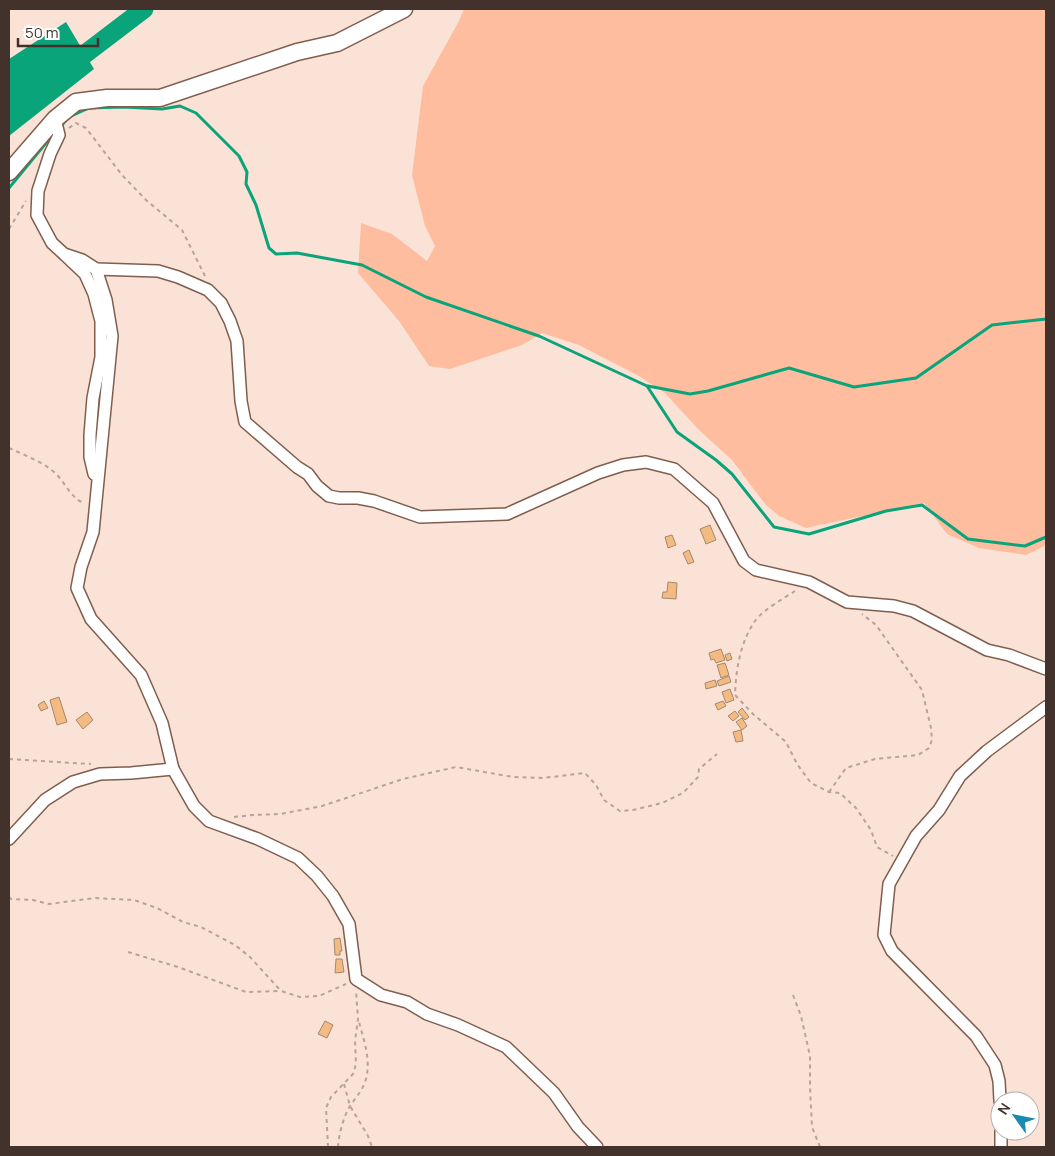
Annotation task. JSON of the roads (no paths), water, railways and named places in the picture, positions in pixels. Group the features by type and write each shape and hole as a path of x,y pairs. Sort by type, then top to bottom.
{"street":[{"path":"9,172 55,119 76,102 107,98 160,98 297,52 337,42 404,9"},
{"path":"55,119 59,135 50,154 38,191 37,215 52,243 85,274 94,294 101,321 101,357 93,398 90,435 90,457 97,486"},
{"path":"64,254 82,260 96,269 158,271 208,290 221,303 237,341 241,401 245,422 297,467 308,474 317,486 329,496 374,501 420,517 507,514 598,473 623,465 646,462 674,469 713,503 744,561 756,570 809,582 846,602 894,606 913,611 987,650 1009,654 1046,669"},
{"path":"96,269 106,300 112,336 93,532 81,567 77,588 91,619 141,675 162,723 173,769 184,790 194,806 209,821 258,839 298,858 317,876 349,924 356,979 381,995 407,1002 427,1014 458,1025 506,1047 554,1093 578,1127 597,1147"},
{"path":"1000,1091 995,1066 976,1036 892,951 884,935 889,884 916,836 940,810 960,776 987,750 1046,707"},
{"path":"9,838 45,800 73,782 100,774 173,769"}],"waterway":[{"path":"64,66 85,54 144,9"},
{"path":"61,126 69,117 89,108 162,109 180,106 196,113 239,156 247,172 246,184 256,205 269,248 276,254 297,253 362,265 426,297 539,336 647,386 677,432 732,474 774,527 809,534 886,511 922,505 968,539 1025,546 1046,537"},
{"path":"9,188 55,132"},
{"path":"648,386 690,394 708,391 789,368 854,387 916,378 992,325 1046,319"}]}
